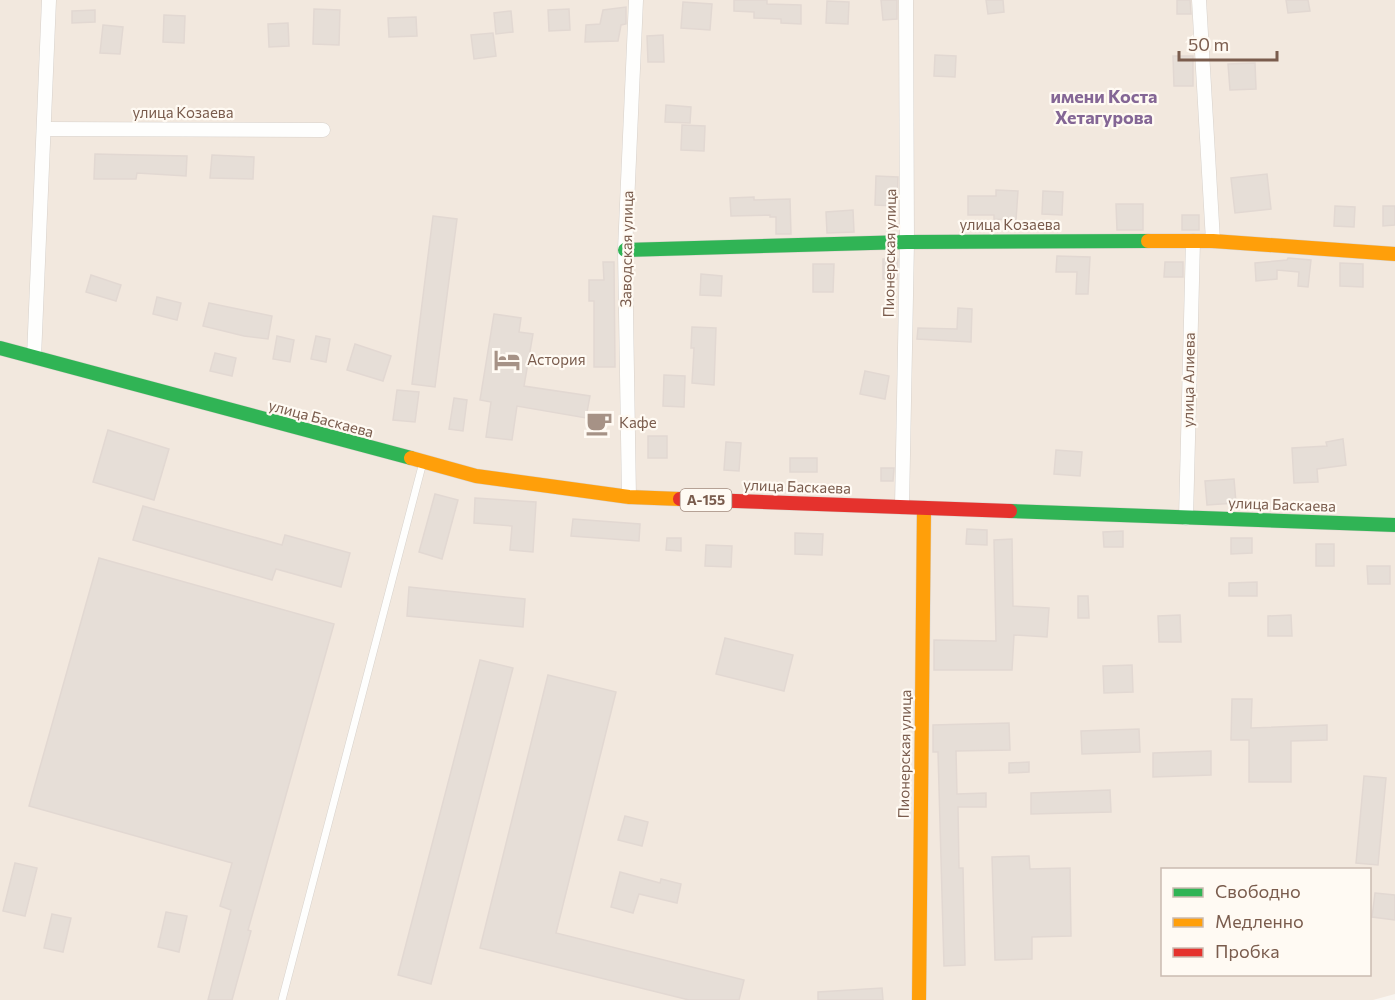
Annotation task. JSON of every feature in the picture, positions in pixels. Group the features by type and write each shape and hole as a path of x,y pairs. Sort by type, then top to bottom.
{"main road":[{"name":"улица Козаева","path":"625,250 908,242 1213,241 1395,254"},
{"name":"А-155","path":"0,348 34,357"},
{"name":"улица Баскаева","path":"34,357 476,476 629,497 1395,525"},
{"name":"Пионерская улица","path":"919,1000 924,508"}],"street":[{"path":"34,357 49,0"},
{"name":"Заводская улица","path":"629,497 625,250 636,0"},
{"name":"Пионерская улица","path":"902,507 908,242 906,0"},
{"path":"1199,0 1213,241"},
{"name":"улица Козаева","path":"44,129 323,130"},
{"name":"улица Алиева","path":"1186,518 1193,241"}],"lane":[{"path":"282,1000 423,463"}],"shaded area":[{"name":"имени Коста Хетагурова","path":"0,0 1395,0 1395,994 1373,1000 0,1000"}],"building":[{"path":"734,0 767,0 767,4 801,5 801,24 781,23 781,19 754,18 754,12 734,11"},
{"path":"881,0 897,0 897,19 883,20"},
{"path":"986,0 1003,0 1004,12 988,14"},
{"path":"1177,0 1190,0 1191,14 1177,14"},
{"path":"1286,0 1308,0 1310,11 1288,13"},
{"path":"827,1 849,2 848,24 826,23"},
{"path":"683,2 712,4 710,30 681,28"},
{"path":"626,7 626,24 621,25 618,41 585,42 586,25 600,24 603,10"},
{"path":"314,9 340,10 339,45 313,44"},
{"path":"569,9 570,30 549,31 548,10"},
{"path":"95,10 95,22 72,23 72,11"},
{"path":"511,11 513,32 496,34 494,13"},
{"path":"164,15 185,16 184,43 163,42"},
{"path":"416,17 417,36 389,37 388,18"},
{"path":"288,23 289,46 269,47 268,24"},
{"path":"103,25 123,27 120,54 100,53"},
{"path":"493,33 496,56 474,59 471,35"},
{"path":"663,35 664,62 648,62 647,36"},
{"path":"935,55 956,56 955,77 934,76"},
{"path":"1173,56 1193,56 1193,86 1174,86"},
{"path":"1255,63 1256,89 1230,90 1228,64"},
{"path":"666,105 691,107 690,123 665,122"},
{"path":"682,125 705,126 704,151 681,150"},
{"path":"95,154 187,156 186,176 137,173 136,179 94,179"},
{"path":"212,155 254,157 253,179 210,178"},
{"path":"1267,174 1271,209 1235,213 1231,178"},
{"path":"876,176 898,177 897,206 875,205"},
{"path":"996,190 1018,191 1016,220 994,219 994,215 968,215 968,196 996,196"},
{"path":"1043,191 1063,192 1062,215 1042,214"},
{"path":"754,197 754,200 790,199 791,234 776,234 776,217 770,217 770,215 731,216 730,198"},
{"path":"1116,204 1143,204 1143,230 1117,230"},
{"path":"1335,206 1355,207 1354,227 1334,226"},
{"path":"1383,206 1395,206 1395,225 1383,226"},
{"path":"853,210 854,232 827,233 826,212"},
{"path":"1182,215 1199,215 1199,230 1182,230"},
{"path":"433,216 457,219 435,387 412,384"},
{"path":"1057,256 1090,257 1088,294 1076,294 1077,272 1056,272"},
{"path":"1288,258 1311,260 1308,287 1298,286 1299,272 1277,270 1277,279 1256,281 1255,263 1287,260"},
{"path":"883,259 898,259 897,279 883,279"},
{"path":"603,262 614,262 615,367 594,367 594,301 589,301 589,280 604,280"},
{"path":"1165,262 1183,262 1183,277 1164,277"},
{"path":"1340,263 1363,264 1363,287 1340,286"},
{"path":"813,264 834,264 833,292 813,292"},
{"path":"701,274 722,276 721,296 700,295"},
{"path":"91,275 121,285 116,301 86,292"},
{"path":"157,297 181,303 177,320 153,314"},
{"path":"209,303 272,316 268,339 203,326"},
{"path":"958,308 972,309 971,342 917,339 918,328 957,329"},
{"name":"Астория","path":"494,314 521,318 519,332 533,334 524,386 590,396 586,418 517,406 512,440 486,437 491,402 480,400"},
{"path":"692,327 716,328 714,385 692,383 694,348 691,348"},
{"path":"277,336 294,340 290,362 273,359"},
{"path":"316,336 330,339 326,362 311,359"},
{"path":"355,344 391,356 383,381 347,370"},
{"path":"215,353 236,358 232,376 210,371"},
{"path":"865,371 889,376 885,399 860,394"},
{"path":"664,375 685,376 684,407 663,406"},
{"path":"397,390 419,392 415,422 393,420"},
{"path":"454,398 467,400 463,431 449,429"},
{"path":"108,430 169,449 154,500 93,482"},
{"path":"648,436 667,436 667,458 648,458"},
{"path":"1343,439 1346,465 1317,469 1318,482 1294,483 1292,448 1327,446 1326,442"},
{"path":"726,442 741,443 739,471 724,470"},
{"path":"1056,450 1082,452 1080,476 1054,474"},
{"path":"790,458 817,458 817,472 790,472"},
{"path":"881,468 894,468 893,481 881,481"},
{"path":"1234,479 1236,503 1207,505 1205,481"},
{"path":"435,494 458,500 442,559 419,552"},
{"path":"475,498 536,502 533,552 510,550 512,526 474,523"},
{"path":"143,506 282,545 285,535 350,553 341,587 276,569 272,580 133,540"},
{"path":"573,519 640,524 639,541 571,536"},
{"path":"967,529 987,530 987,545 966,544"},
{"path":"1123,531 1123,547 1104,547 1103,532"},
{"path":"795,533 823,534 822,555 795,554"},
{"path":"667,538 681,538 681,551 666,550"},
{"path":"1231,538 1252,538 1252,553 1231,554"},
{"path":"1012,539 1013,606 1049,608 1047,637 1014,635 1012,670 934,670 934,640 996,641 994,540"},
{"path":"1316,544 1334,544 1334,566 1316,566"},
{"path":"706,545 732,546 731,567 705,566"},
{"path":"99,558 334,624 248,930 251,931 232,1000 208,1000 231,910 220,906 232,863 29,806"},
{"path":"1367,566 1390,566 1390,584 1368,584"},
{"path":"1257,582 1257,596 1229,596 1229,583"},
{"path":"409,587 525,599 523,627 407,616"},
{"path":"1078,596 1088,596 1089,618 1078,618"},
{"path":"1180,615 1181,642 1159,642 1158,616"},
{"path":"1291,615 1292,636 1268,636 1268,616"},
{"path":"725,638 793,655 784,691 716,674"},
{"path":"480,660 513,668 431,984 398,975"},
{"path":"1132,665 1133,692 1104,693 1103,666"},
{"path":"548,675 616,692 556,933 744,980 739,1000 689,1000 480,948"},
{"path":"1232,699 1252,699 1251,728 1327,725 1327,740 1291,741 1291,782 1249,782 1249,740 1231,740"},
{"path":"1009,723 1010,750 956,751 957,794 986,793 986,807 958,807 959,868 963,868 965,965 944,966 938,752 933,752 933,725"},
{"path":"1139,729 1140,752 1082,754 1081,731"},
{"path":"1211,751 1211,775 1153,777 1153,753"},
{"path":"1029,762 1029,772 1009,773 1009,763"},
{"path":"1364,776 1386,778 1378,865 1356,863"},
{"path":"1110,790 1111,812 1031,814 1031,793"},
{"path":"625,816 648,822 642,846 618,840"},
{"path":"1029,856 1030,869 1070,868 1071,936 1032,937 1032,959 995,960 992,857"},
{"path":"15,863 37,868 25,916 3,911"},
{"path":"620,872 660,883 661,879 681,884 677,903 639,894 633,913 611,907"},
{"path":"1375,893 1395,895 1395,920 1372,917"},
{"path":"166,912 187,916 179,952 158,947"},
{"path":"52,914 71,918 63,952 44,948"},
{"path":"882,988 883,1000 818,1000 818,992"}],"traffic: fast":[{"path":"625,250 907,242 1148,241"},
{"path":"0,348 411,458"},
{"path":"1010,511 1395,525"}],"traffic: slow":[{"path":"1148,241 1213,241 1395,254"},
{"path":"411,458 476,476 629,497 680,499"},
{"path":"919,1000 924,508"}],"traffic: jam":[{"path":"680,499 1010,511"}],"place":[{"name":"Астория","path":"507,360"},
{"name":"Кафе","path":"599,423"}],"district":[{"name":"имени Коста Хетагурова","path":"1104,107"}]}
